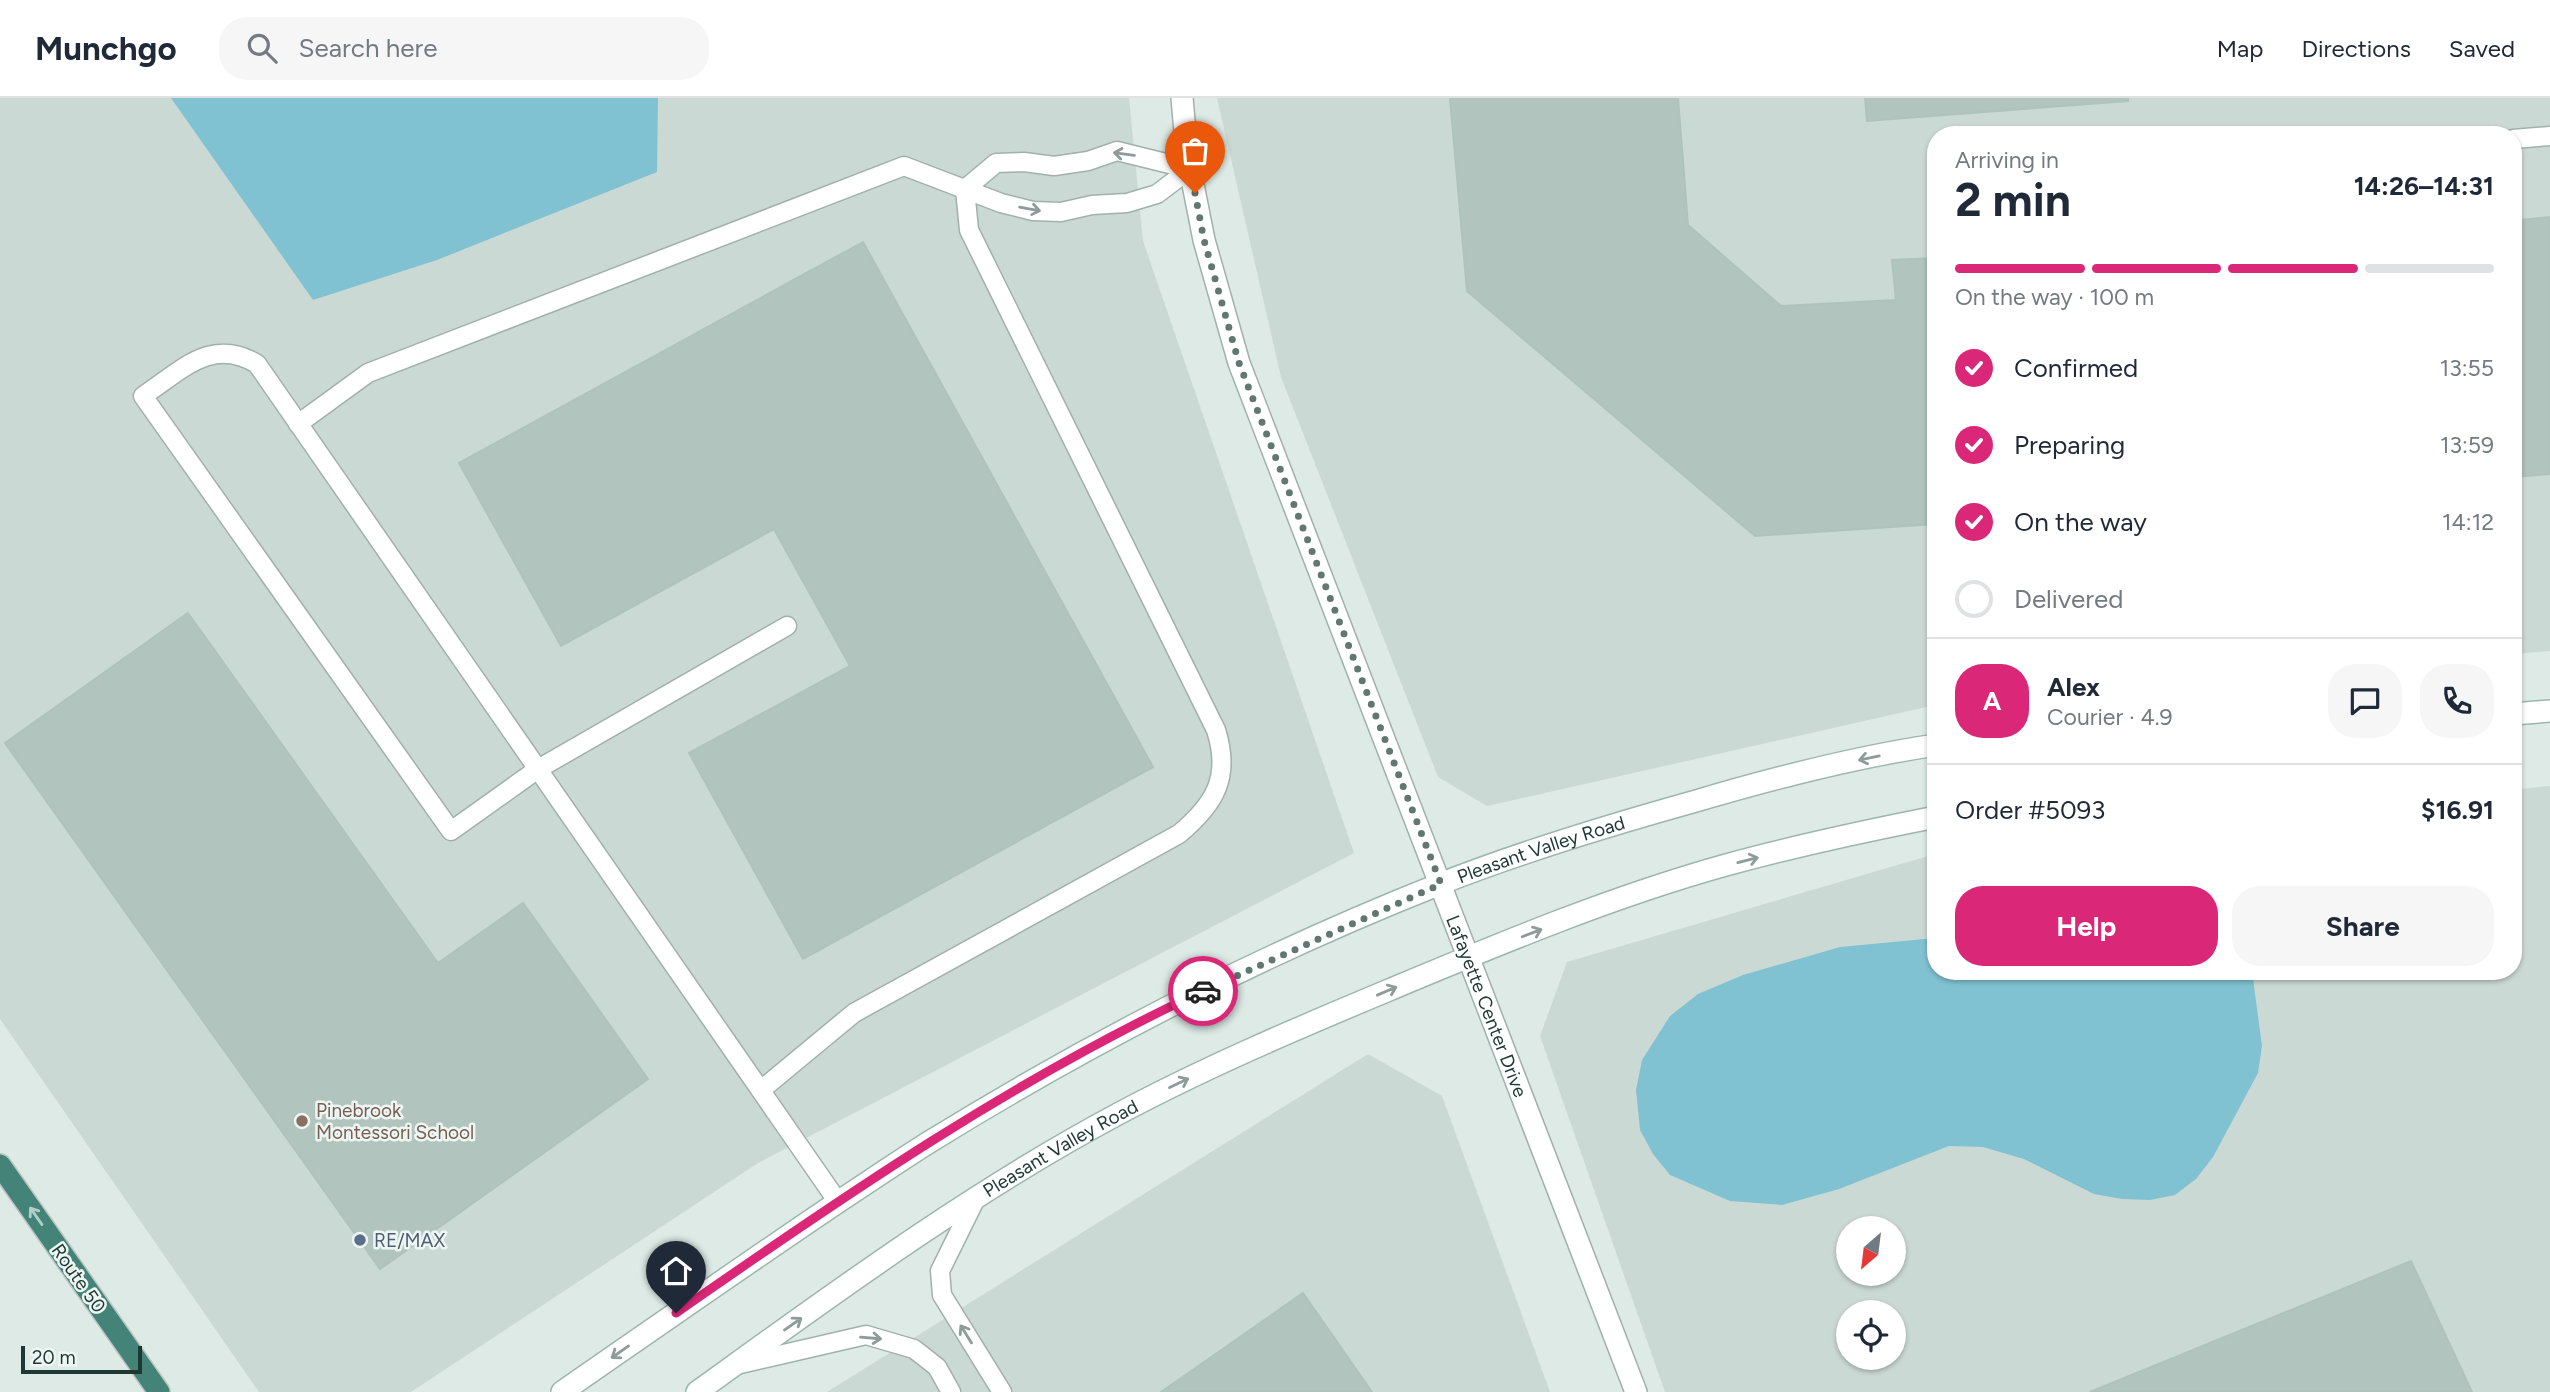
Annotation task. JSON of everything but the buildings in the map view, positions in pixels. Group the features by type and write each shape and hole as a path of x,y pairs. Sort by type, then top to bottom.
{"highway":[{"name":"Route 50","path":"0,1164 159,1392"}],"main road":[{"name":"Lafayette Center Drive","path":"1182,98 1190,169 1204,240 1239,363 1636,1392"},
{"path":"2522,713 2550,711"},
{"name":"Pleasant Valley Road","path":"562,1392 929,1142 1020,1088 1170,1006 1441,884 1630,819 1769,779 1927,747"},
{"name":"Pleasant Valley Road","path":"697,1392 914,1237 1118,1114 1212,1067 1469,957 1608,904 1724,866 1854,833 1927,819"}],"lane":[{"path":"2522,138 2550,135"},
{"path":"965,190 996,163 1024,162 1054,166 1088,161 1117,151 1190,169"},
{"path":"298,424 368,373 904,166 965,190 1033,211 1061,212 1092,205 1127,202 1157,194 1190,169"},
{"path":"761,1090 854,1013 1179,834 1208,807 1216,795 1223,760 1216,730 969,230 965,190"},
{"path":"787,625 538,769 451,831 143,396 203,356 222,352 240,354 257,364 298,424 538,769 761,1090 838,1202"},
{"path":"976,1198 940,1271 942,1295 1002,1392"},
{"path":"733,1366 866,1335 914,1349 937,1367 951,1392"}],"shaded area":[{"path":"0,98 1129,98 1143,241 1354,853 758,1163 411,1392 259,1392 0,1019"},
{"path":"1217,98 2550,98 2550,651 2522,653 2522,126 1927,126 1927,707 1487,806 1438,777 1281,377"},
{"path":"2550,786 2550,1392 1665,1392 1540,1036 1567,962 1927,856 1927,980 2522,980 2522,789"},
{"path":"1368,1054 1442,1096 1550,1392 827,1392"}],"water":[{"path":"171,98 658,98 657,172 437,260 313,300"},
{"path":"1927,939 1927,980 2253,980 2262,1046 2258,1073 2213,1157 2196,1179 2175,1195 2150,1200 2094,1194 2024,1159 1983,1147 1949,1146 1839,1189 1782,1205 1730,1201 1670,1175 1653,1154 1640,1130 1636,1090 1642,1060 1670,1016 1698,994 1743,975 1840,947"}],"way so far":[{"path":"1195,193 1204,240 1239,363 1441,884 1203,991"}],"place":[{"name":"Pinebrook Montessori School","path":"302,1121"},
{"name":"RE/MAX","path":"360,1240"}],"route":[{"path":"676,1313 929,1142 1054,1068 1203,991"}]}
